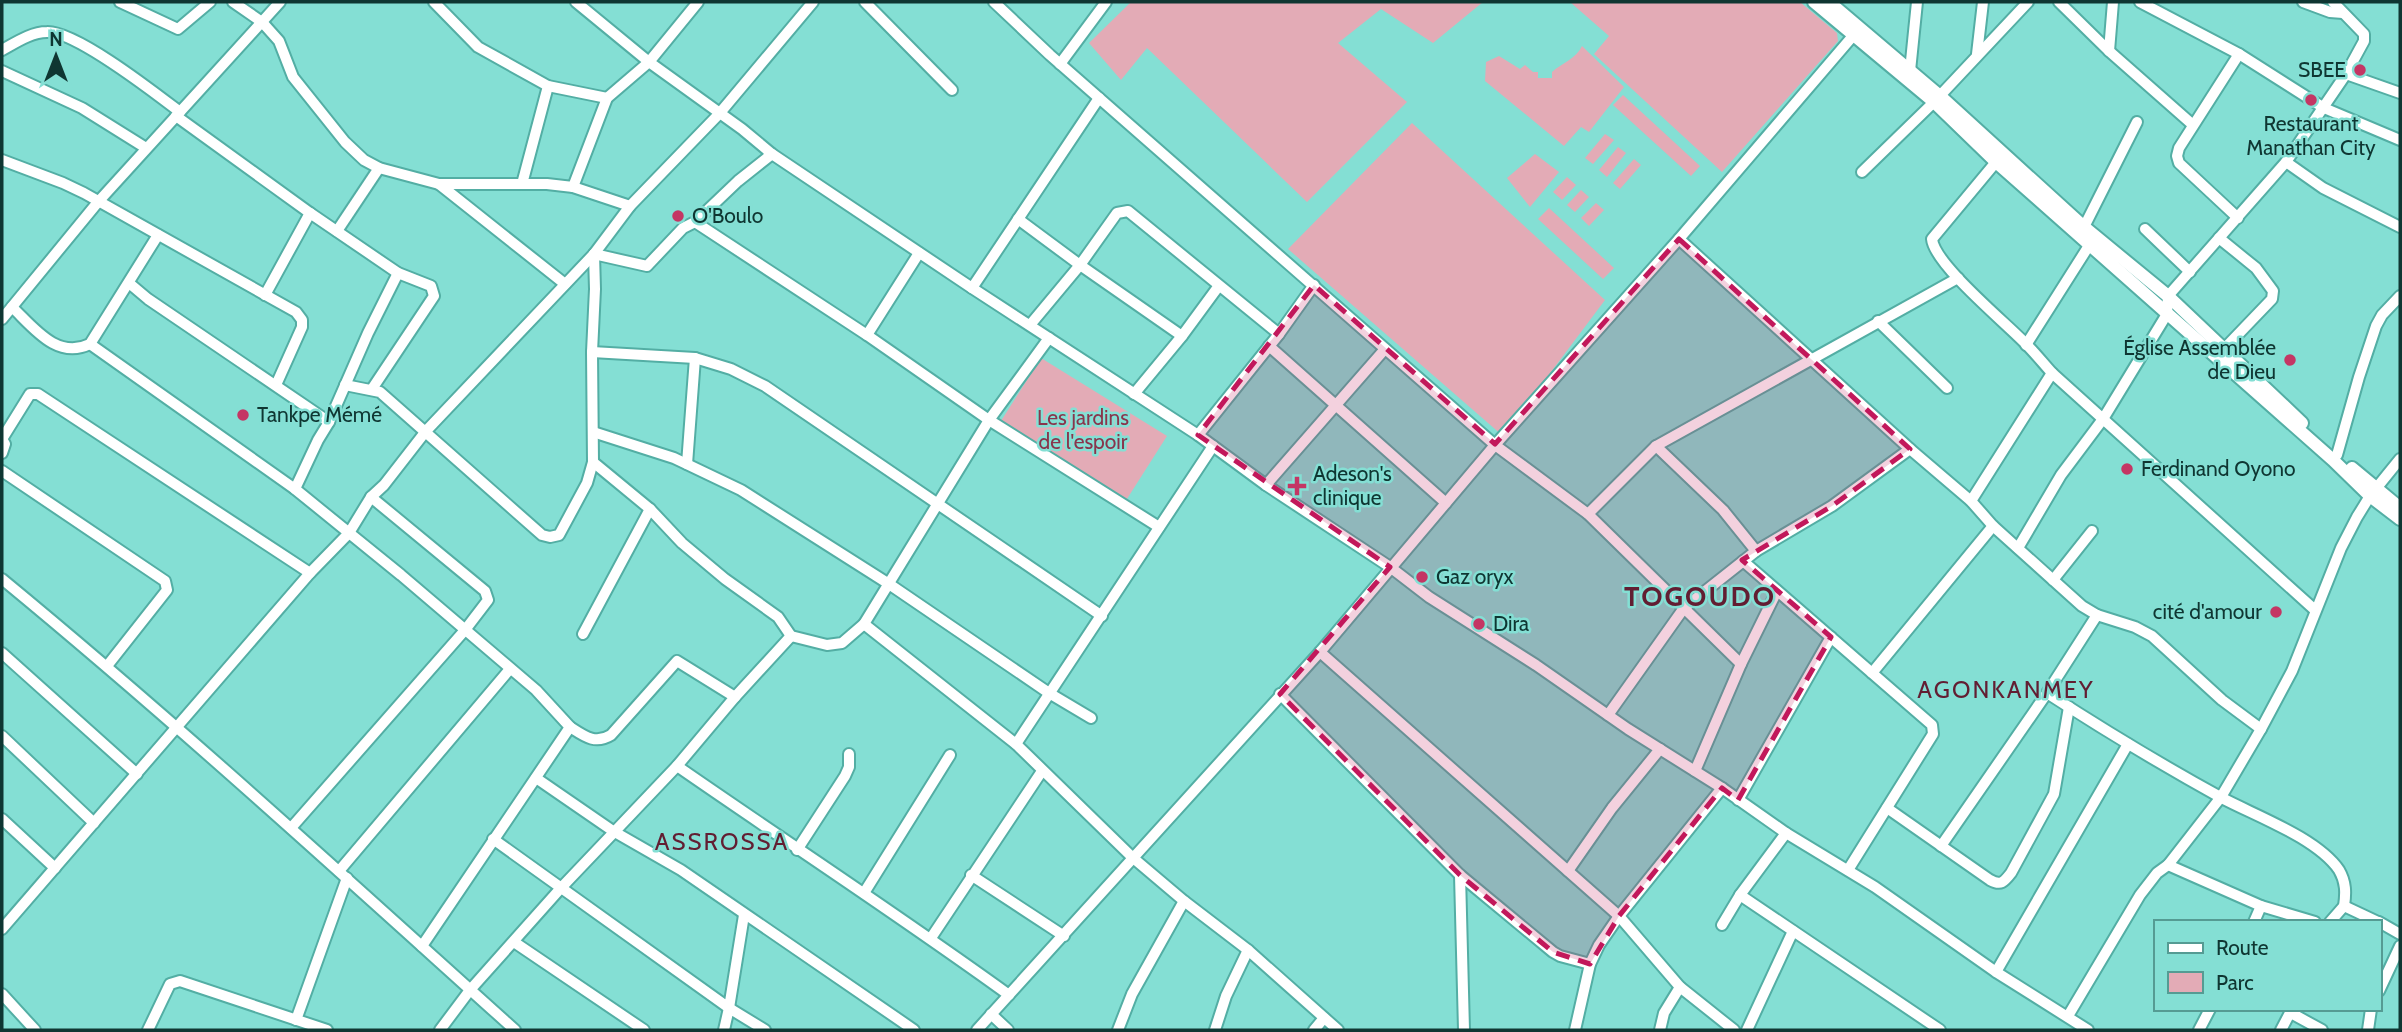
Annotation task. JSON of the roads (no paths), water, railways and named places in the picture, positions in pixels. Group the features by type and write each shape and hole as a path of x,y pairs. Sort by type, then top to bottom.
{"main road":[{"path":"1814,2 1910,71 1996,162 2167,314 2337,455 2400,520"},
{"path":"1829,2 1857,31 2168,296 2333,460 2374,492 2400,508"}],"street":[{"path":"120,2 178,29 209,2"},
{"path":"233,2 262,22 279,41 293,77 345,142 364,160 379,168 439,184 573,187 630,206"},
{"path":"2,319 98,202 279,2"},
{"path":"433,2 478,47 548,86 607,98"},
{"path":"573,187 607,98 649,62 698,2"},
{"path":"2,929 310,573 349,533 371,498 426,431 594,254 630,206 719,114 813,2"},
{"path":"866,2 952,90"},
{"path":"994,2 1060,64 1495,444 1588,514 1741,664"},
{"path":"1060,64 1106,2"},
{"path":"1910,71 1917,2"},
{"path":"1977,54 1983,2"},
{"path":"1862,172 1937,99 2028,2"},
{"path":"2059,2 2109,51 2193,125"},
{"path":"2109,51 2113,2"},
{"path":"2140,2 2239,54 2324,108 2400,140"},
{"path":"2303,2 2330,12 2343,13"},
{"path":"2018,548 2061,475 2103,419 2167,314 2168,296 2286,162 2347,74 2364,41 2364,34 2333,2"},
{"path":"581,3 649,62 772,154 1198,435 1266,485 1390,567 1429,597 1786,833 1849,870 1996,972 2088,1030"},
{"path":"977,1030 1320,652 1495,444 1679,239 1857,31"},
{"path":"2,50 29,36 47,32 67,36 121,68 310,213 398,273 431,286 434,296 372,389"},
{"path":"2238,218 2179,163 2177,156 2179,148 2239,54"},
{"path":"2,71 82,108 146,148"},
{"path":"2347,74 2400,93"},
{"path":"522,184 548,86"},
{"path":"972,288 1099,98"},
{"path":"2084,227 2137,122"},
{"path":"594,254 647,266 683,228 695,222 738,181 772,154"},
{"path":"2,160 63,183 296,312 302,320 302,327 276,385"},
{"path":"1996,162 1932,239 1936,252 1958,278 2052,373 2315,610"},
{"path":"2286,162 2323,188 2400,227"},
{"path":"337,230 379,168"},
{"path":"439,184 565,285"},
{"path":"1030,325 1080,265 1117,213 1128,211 1279,334"},
{"path":"265,295 310,213"},
{"path":"1018,219 1182,336"},
{"path":"695,222 989,419 1159,527"},
{"path":"2145,229 2190,272"},
{"path":"12,307 53,345 81,349 90,344 158,235"},
{"path":"2219,238 2256,268 2273,291 2272,299 2224,349"},
{"path":"1679,239 1910,450 1971,500 1993,526 2082,606 2097,615 2124,623 2152,636 2222,700 2261,729"},
{"path":"2026,345 2090,244"},
{"path":"867,335 919,253"},
{"path":"345,385 380,392 542,535 559,535 587,483 593,462 594,254"},
{"path":"295,489 398,273"},
{"path":"1588,514 1656,446 1958,278"},
{"path":"129,283 148,299 329,422"},
{"path":"1198,435 1279,334 1314,285"},
{"path":"1134,394 1218,287"},
{"path":"2337,455 2376,326 2382,315 2400,296"},
{"path":"1878,321 1947,388"},
{"path":"593,462 650,509 682,544 778,617 791,636 827,645 842,643 864,624 989,419 1049,338"},
{"path":"90,344 295,489 536,690 570,727 587,738 599,740 611,735 677,661 734,697"},
{"path":"1269,346 1446,503"},
{"path":"1266,485 1385,349"},
{"path":"592,352 695,358 731,369 765,387 1102,616"},
{"path":"687,464 695,358"},
{"path":"1971,500 2052,373"},
{"path":"2,453 5,444 2,439 30,394 38,394 310,573"},
{"path":"593,432 687,464 741,490 889,583 1049,693 1091,718"},
{"path":"1016,744 1213,446"},
{"path":"1656,446 1723,510 1756,551"},
{"path":"1608,715 1684,608 1756,551 1832,506 1910,450"},
{"path":"2068,1017 2140,895 2157,873 2168,865 2221,797 2261,729 2296,661 2341,548 2374,492 2400,458"},
{"path":"2,471 165,581 167,590 107,666"},
{"path":"291,828 465,630 488,600 485,591 371,498"},
{"path":"583,634 650,509"},
{"path":"1872,673 1993,526"},
{"path":"2053,580 2092,531"},
{"path":"1744,561 1934,729 1849,870"},
{"path":"2,579 107,666 515,1030"},
{"path":"1695,771 1741,664 1777,591"},
{"path":"1941,846 2047,693 2097,615"},
{"path":"864,624 1016,744 1132,857 1248,950 1338,1030"},
{"path":"440,1030 470,990 613,831 677,766 734,697 791,636"},
{"path":"1738,800 1831,637"},
{"path":"1320,652 1619,916 1679,987 1734,1030"},
{"path":"2,653 137,774"},
{"path":"296,1020 343,875 510,669"},
{"path":"2047,693 2128,744 2312,845 2338,870 2344,881 2344,906 2332,920"},
{"path":"1280,694 1460,875 1553,952 1590,964"},
{"path":"1888,808 1997,884 2007,879 2054,794 2069,707"},
{"path":"422,946 570,727"},
{"path":"2,736 94,823"},
{"path":"1996,972 2128,744"},
{"path":"1568,872 1612,808 1660,750"},
{"path":"797,850 845,776 849,766 849,754"},
{"path":"864,893 950,755"},
{"path":"677,766 1009,995"},
{"path":"931,939 1042,771"},
{"path":"536,778 613,831 681,870 914,1030"},
{"path":"1575,1030 1590,964 1600,945 1619,916 1722,789"},
{"path":"2,819 55,868"},
{"path":"1722,925 1740,895 1786,833"},
{"path":"493,839 729,1008 765,1030"},
{"path":"2168,865 2261,906 2308,920"},
{"path":"971,875 1063,936"},
{"path":"1460,875 1464,1030"},
{"path":"1740,895 1940,1030"},
{"path":"1118,1030 1132,994 1184,901"},
{"path":"2255,920 2261,906"},
{"path":"2344,906 2375,920"},
{"path":"724,1030 744,915"},
{"path":"2381,923 2400,934"},
{"path":"1747,1030 1793,931"},
{"path":"514,942 644,1030"},
{"path":"2381,987 2400,946"},
{"path":"1215,1030 1226,996 1248,950"},
{"path":"148,1030 170,984 174,981 327,1030"},
{"path":"1660,1030 1664,1013 1679,987"},
{"path":"2,993 35,1030"},
{"path":"2199,1030 2209,1011"},
{"path":"2281,1030 2292,1011 2322,1030"},
{"path":"2368,1030 2371,1011"},
{"path":"991,1014 1007,1030"},
{"path":"1314,1030 1324,1018"}],"place":[{"name":"SBEE","path":"2360,70"},
{"name":"Restaurant Manathan City","path":"2311,100"},
{"name":"O'Boulo","path":"678,216"},
{"name":"Église Assemblée de Dieu","path":"2290,360"},
{"name":"Tankpe Mémé","path":"243,415"},
{"name":"Ferdinand Oyono","path":"2127,469"},
{"name":"Adeson's clinique","path":"1297,486"},
{"name":"Gaz oryx","path":"1422,577"},
{"name":"cité d'amour","path":"2276,612"},
{"name":"Dira","path":"1479,624"}],"district":[{"name":"TOGOUDO","path":"1700,596"},
{"name":"AGONKANMEY","path":"2006,690"},
{"name":"ASSROSSA","path":"722,842"}],"park label":[{"name":"Les jardins de l'espoir","path":"1083,430"}]}
